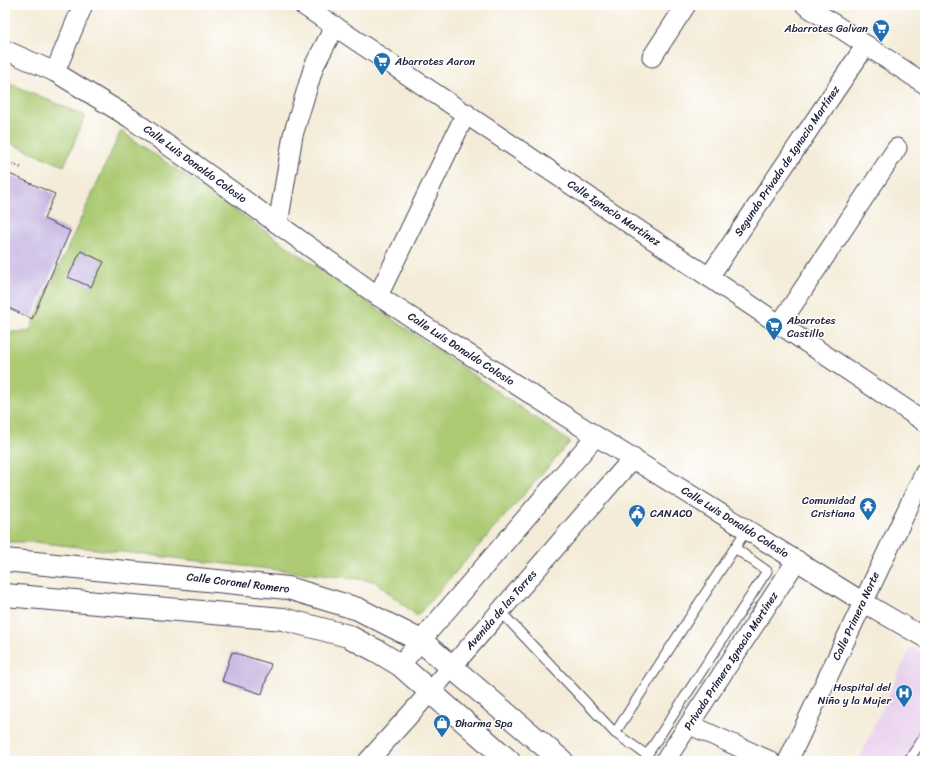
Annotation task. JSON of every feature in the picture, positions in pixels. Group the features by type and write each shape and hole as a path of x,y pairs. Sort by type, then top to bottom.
{"main road":[{"name":"Calle Coronel Romero","path":"5,560 288,588 358,609 421,641 562,761"},
{"path":"5,595 283,619 348,636 400,665 509,761"}],"street":[{"path":"56,72 83,5"},
{"name":"Calle Ignacio Martínez","path":"303,5 332,17 466,113 925,422"},
{"path":"652,57 686,5"},
{"path":"805,5 925,84"},
{"path":"278,224 293,135 314,66 332,17"},
{"name":"Segundo Privada de Ignacio Martínez","path":"709,277 866,45"},
{"name":"Calle Luis Donaldo Colosio","path":"5,50 56,72 130,118 378,296 596,436 863,602 925,638"},
{"path":"378,296 466,113"},
{"path":"780,324 897,148"},
{"path":"400,665 596,436"},
{"name":"Avenida de las Torres","path":"368,761 431,691 633,458"},
{"name":"Calle Primera Norte","path":"788,761 925,472"},
{"name":"Privada Primera Ignacio Martínez","path":"665,761 797,560"},
{"path":"697,728 750,757 770,761"}],"lane":[{"path":"615,732 747,529"},
{"path":"500,611 615,732 647,755 767,571 735,548"},
{"path":"908,761 925,736"}],"path":[{"path":"5,161 22,168"}],"shaded area":[{"name":"Hospital del Niño y la Mujer","path":"911,647 925,655 925,761 858,761"}],"green space":[{"path":"5,81 85,116 64,166 5,141"},
{"path":"121,131 570,442 417,616 374,581 35,542 5,542 5,332 29,332"}],"building":[{"path":"5,172 55,194 44,219 70,231 32,319 9,308 5,317"},
{"path":"81,251 104,262 91,287 68,277"},
{"path":"232,652 271,664 262,694 222,681"}],"place":[{"name":"Abarrotes Galvan","path":"881,43"},
{"name":"Abarrotes Aaron","path":"382,76"},
{"name":"Abarrotes Castillo","path":"774,341"},
{"name":"Comunidad Cristiana","path":"868,521"},
{"name":"CANACO","path":"637,528"},
{"name":"Hospital del Niño y la Mujer","path":"904,708"},
{"name":"Dharma Spa","path":"442,738"}]}
